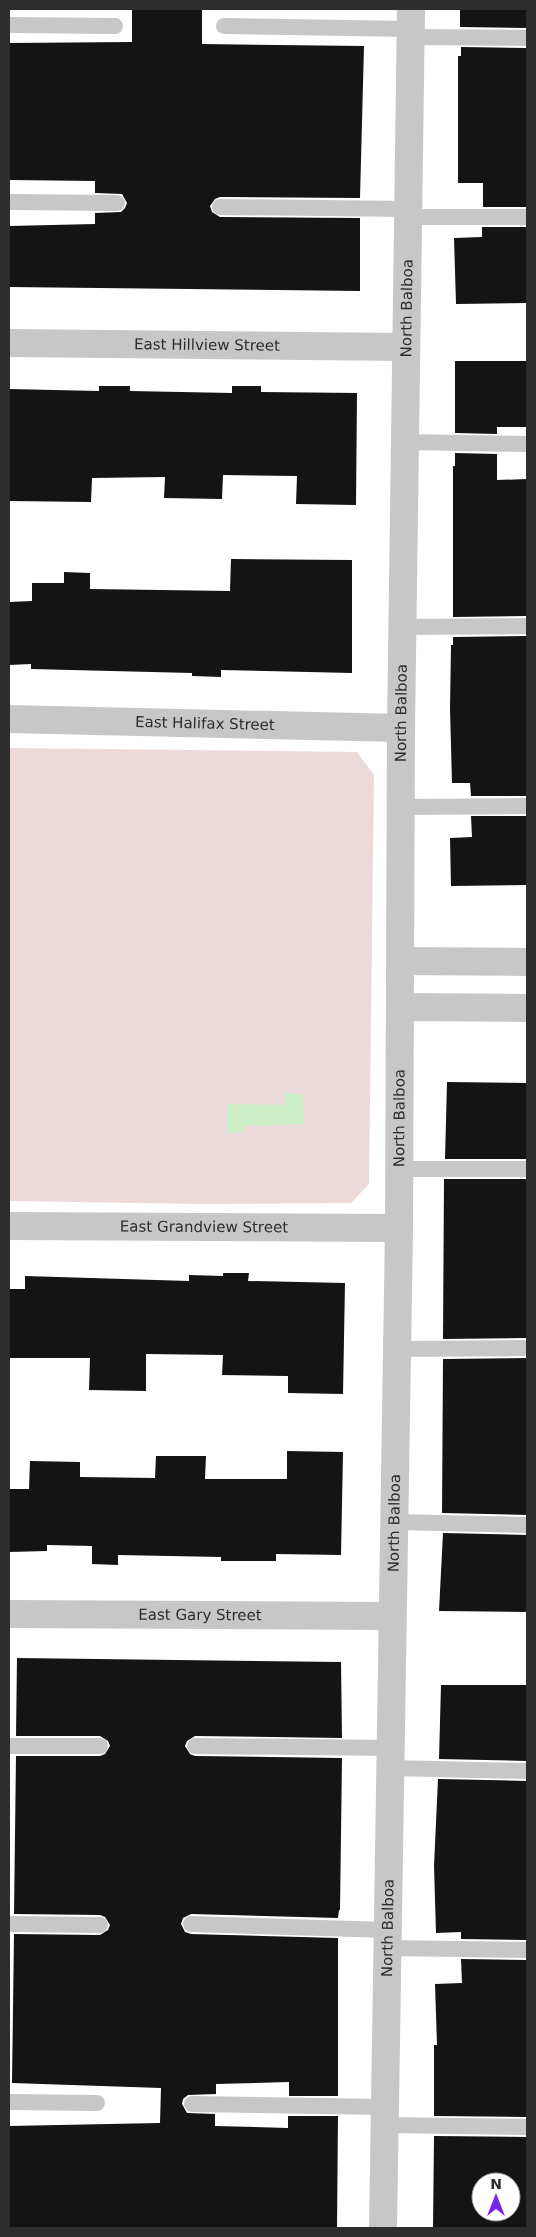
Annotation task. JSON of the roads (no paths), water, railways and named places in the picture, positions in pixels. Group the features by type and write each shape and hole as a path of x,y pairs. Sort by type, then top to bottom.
{"street":[{"name":"North Balboa","path":"383,2228 400,1169 400,807 411,25"},
{"name":"East Hillview Street","path":"9,343 405,348"},
{"name":"East Halifax Street","path":"9,719 401,728"},
{"path":"400,961 527,962"},
{"path":"400,1007 527,1008"},
{"name":"East Grandview Street","path":"9,1226 399,1228"},
{"name":"East Gary Street","path":"9,1614 392,1616"}],"lane":[{"path":"9,25 115,26"},
{"path":"224,26 411,25 527,38"},
{"path":"9,202 117,203"},
{"path":"220,207 527,218"},
{"path":"404,442 527,444"},
{"path":"402,626 527,626"},
{"path":"400,807 527,806"},
{"path":"400,1169 527,1169"},
{"path":"397,1349 527,1348"},
{"path":"394,1522 527,1525"},
{"path":"9,1746 100,1746"},
{"path":"195,1746 390,1758 527,1771"},
{"path":"9,1924 100,1925"},
{"path":"191,1924 527,1950"},
{"path":"9,2102 97,2103"},
{"path":"192,2104 527,2127"}]}
